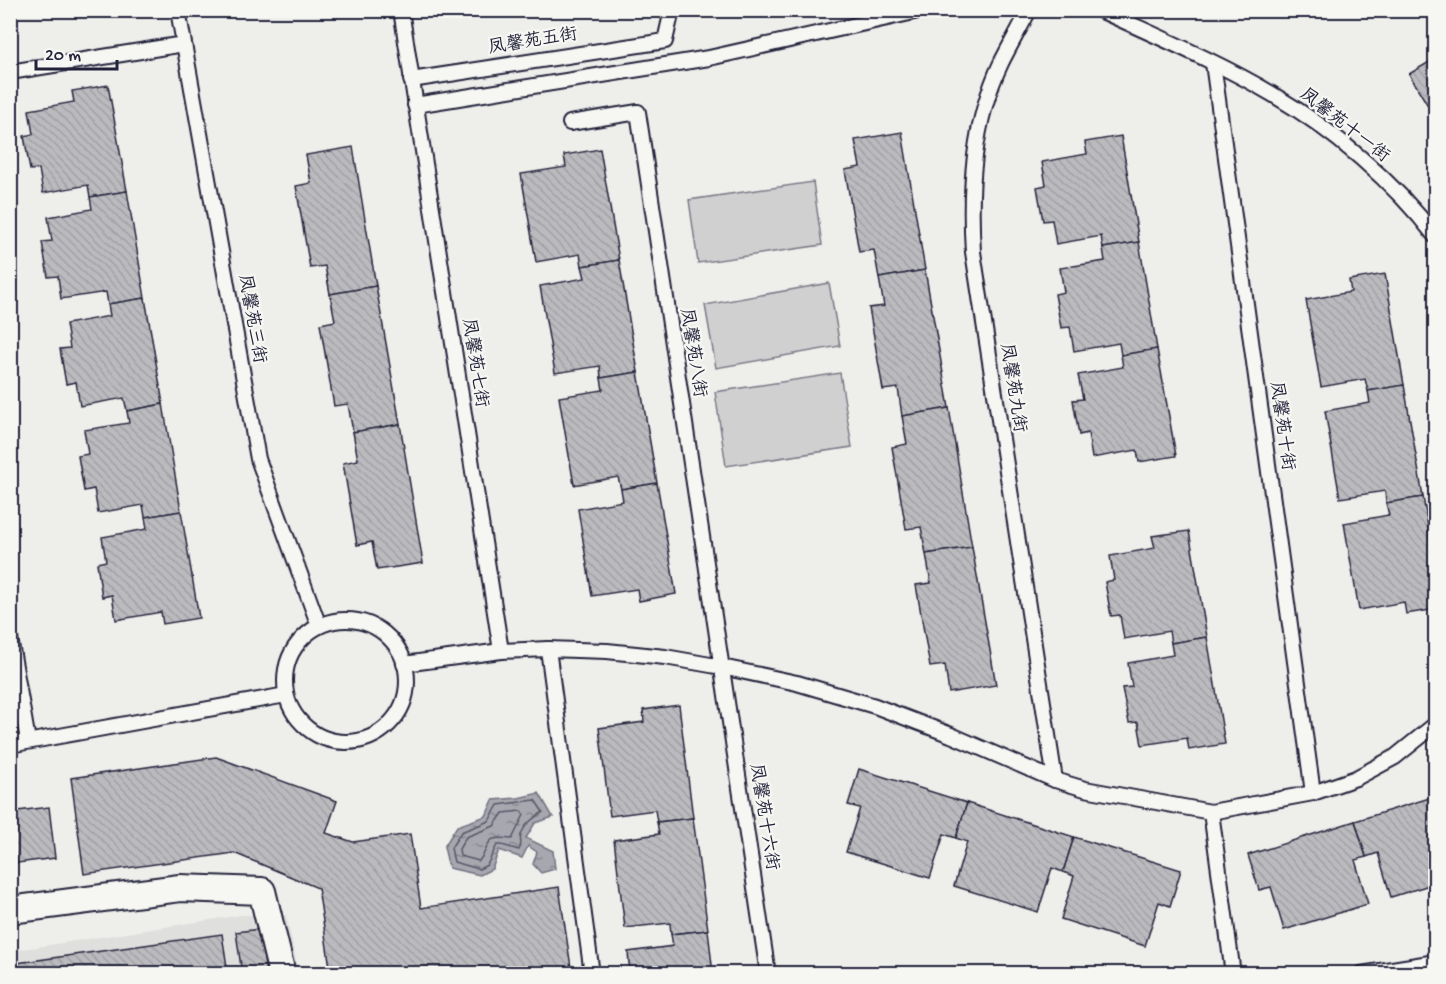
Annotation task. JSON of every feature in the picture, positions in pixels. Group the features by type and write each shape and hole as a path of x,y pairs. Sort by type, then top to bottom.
{"street":[{"path":"10,910 180,888 262,891 282,974"}],"lane":[{"name":"凤馨苑三街","path":"177,10 258,459 319,626"},
{"name":"凤馨苑七街","path":"400,10 501,651"},
{"name":"凤馨苑五街","path":"411,80 665,41 672,10"},
{"path":"416,105 709,58 923,10"},
{"name":"凤馨苑九街","path":"1029,10 1001,64 986,104 974,156 971,220 973,252 1055,780"},
{"name":"凤馨苑十一街","path":"1100,10 1273,94 1329,132 1380,176 1436,237"},
{"path":"10,72 183,44"},
{"name":"凤馨苑十街","path":"1213,63 1313,794"},
{"name":"凤馨苑八街","path":"570,123 638,112 722,667"},
{"path":"351,620 371,625 388,637 400,654 406,674 405,694 398,713 384,729 366,739 346,742 326,739 308,729 294,714 286,695 285,677 288,660 296,644 312,629 319,626 330,621 351,620"},
{"path":"10,638 28,741"},
{"path":"404,664 501,651 548,650 618,652 722,667 797,683 875,706 951,735 1055,780 1085,789 1211,812 1313,794 1356,778 1395,757 1436,724"},
{"path":"548,650 592,974"},
{"name":"凤馨苑十六街","path":"722,667 768,974"},
{"path":"10,745 286,695"},
{"path":"1211,812 1233,974"},
{"path":"1362,974 1436,962"}],"shaded area":[{"path":"813,182 822,245 698,263 689,200"},
{"path":"829,283 840,346 716,368 705,305"},
{"path":"840,373 852,447 726,466 715,392"},
{"path":"242,915 286,915 299,973 11,974 11,951"}],"water":[{"path":"539,793 553,817 535,823 526,838 553,851 555,869 541,873 533,864 537,852 528,846 522,858 499,850 492,869 480,875 449,868 444,847 457,826 486,816 493,800"}],"building":[{"path":"1436,58 1436,119 1409,74"},
{"path":"108,85 127,191 90,197 88,185 43,193 39,169 30,170 24,136 33,134 29,110 74,102 72,91"},
{"path":"902,132 925,270 879,278 874,250 859,252 845,170 860,167 855,140"},
{"path":"1121,136 1139,242 1103,248 1101,236 1056,244 1052,220 1043,221 1037,187 1046,185 1042,162 1087,154 1085,142"},
{"path":"353,147 376,286 330,294 325,266 310,268 296,186 311,183 306,155"},
{"path":"600,149 619,260 582,266 580,254 536,262 521,174 566,167 564,155"},
{"path":"127,191 145,298 108,304 106,292 61,299 58,276 48,277 42,242 52,241 48,217 92,209 90,197"},
{"path":"1139,242 1157,349 1121,355 1119,343 1074,351 1070,327 1061,328 1055,294 1064,292 1060,268 1105,261 1103,248"},
{"path":"619,260 638,372 601,378 600,366 555,373 540,286 585,278 582,266"},
{"path":"925,270 949,408 902,416 898,388 883,390 869,308 884,306 879,278"},
{"path":"1385,274 1404,385 1368,391 1365,379 1321,387 1306,300 1351,292 1349,280"},
{"path":"376,286 400,424 353,432 348,404 334,406 320,324 335,321 330,294"},
{"path":"145,298 163,404 127,411 124,398 80,406 76,382 66,384 60,349 70,348 66,324 110,316 108,304"},
{"path":"1157,349 1176,456 1139,462 1137,450 1092,458 1088,433 1079,435 1073,400 1083,399 1078,375 1123,367 1121,355"},
{"path":"638,372 657,483 621,489 618,477 574,485 559,397 603,390 601,378"},
{"path":"1404,385 1423,497 1386,503 1385,491 1340,498 1325,411 1370,403 1368,391"},
{"path":"163,404 181,511 145,517 143,505 98,513 94,489 84,491 78,456 88,454 84,430 129,423 127,411"},
{"path":"949,408 972,547 926,554 921,527 906,529 892,447 907,444 902,416"},
{"path":"400,424 423,563 377,570 372,542 357,545 343,463 358,460 353,432"},
{"path":"657,483 676,594 639,601 637,589 592,596 578,509 623,501 621,489"},
{"path":"1423,497 1436,572 1436,609 1406,614 1404,602 1359,610 1344,523 1389,515 1386,503"},
{"path":"181,511 199,618 163,624 161,612 116,620 112,595 102,597 97,563 106,561 102,537 147,529 145,517"},
{"path":"1189,531 1207,637 1171,643 1169,631 1124,639 1120,615 1111,616 1105,582 1114,580 1110,556 1155,548 1152,536"},
{"path":"972,547 996,685 949,693 945,665 930,667 916,585 931,583 926,554"},
{"path":"1207,637 1225,744 1189,750 1187,738 1142,745 1138,722 1129,723 1122,688 1132,687 1128,663 1173,655 1171,643"},
{"path":"679,705 693,818 657,822 655,810 610,816 599,728 644,722 643,710"},
{"path":"216,757 337,801 326,833 353,842 410,834 421,908 559,887 572,974 331,974 318,888 234,853 84,874 71,778"},
{"path":"859,769 967,803 956,838 944,834 930,878 846,852 860,808 848,805"},
{"path":"1436,796 1436,883 1391,897 1378,853 1366,857 1355,821"},
{"path":"967,803 1074,837 1063,872 1052,868 1038,912 954,886 967,842 956,838"},
{"path":"49,807 55,858 10,864 10,812"},
{"path":"693,818 708,930 671,934 670,923 625,928 614,840 659,834 657,822"},
{"path":"1355,821 1366,857 1355,860 1368,904 1284,930 1271,887 1259,890 1248,855"},
{"path":"1074,837 1181,870 1170,906 1159,902 1145,946 1061,919 1074,876 1063,872"},
{"path":"260,929 266,974 242,974 236,932"},
{"path":"708,930 713,974 630,974 628,952 673,946 671,934"},
{"path":"222,934 228,974 10,974 10,964"}]}
